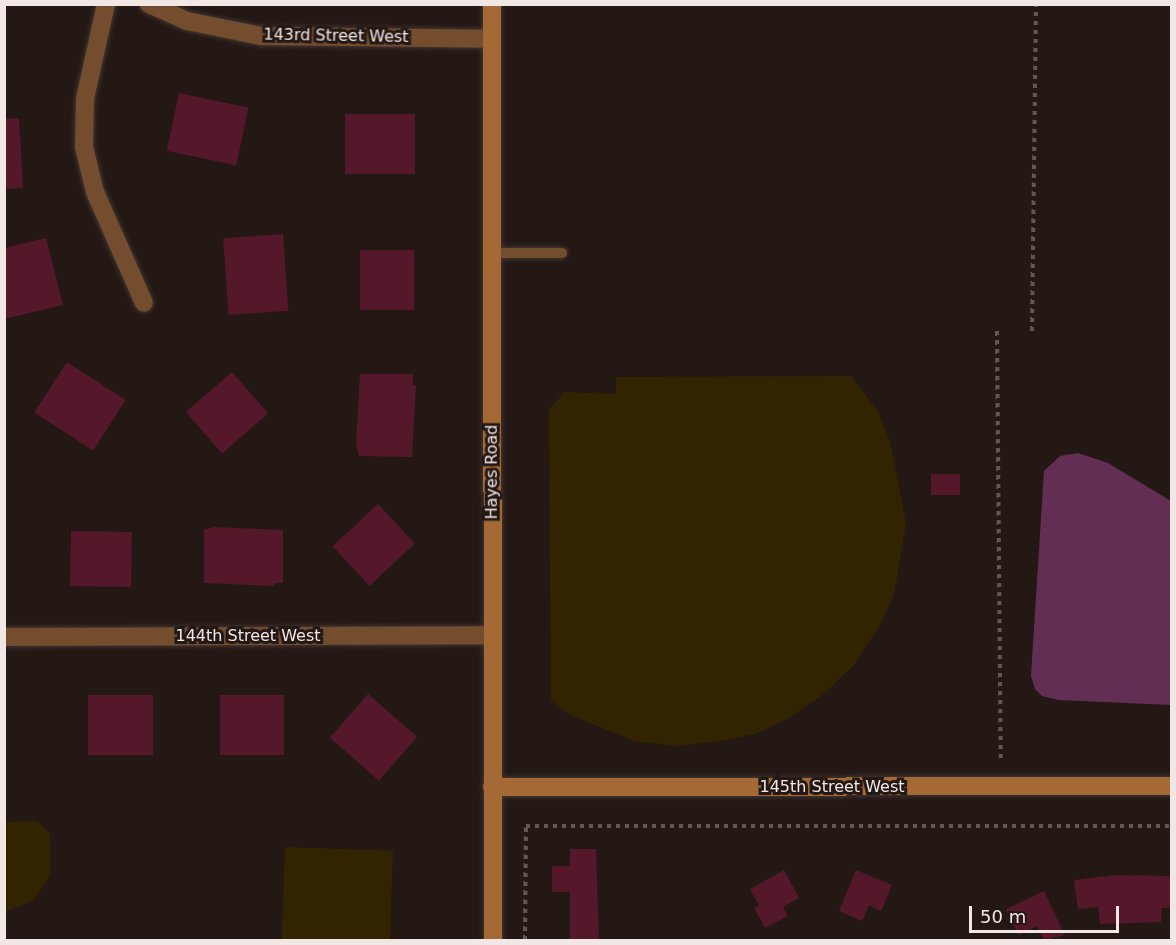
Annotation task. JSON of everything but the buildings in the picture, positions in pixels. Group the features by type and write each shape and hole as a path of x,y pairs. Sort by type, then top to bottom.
{"street":[{"path":"106,4 85,99 84,147 95,192 144,303"},
{"name":"143rd Street West","path":"149,4 187,21 261,36 492,39"},
{"name":"Hayes Road","path":"492,4 493,940"},
{"name":"144th Street West","path":"4,637 492,635"},
{"name":"145th Street West","path":"492,787 1172,786"}],"lane":[{"path":"492,253 562,253"}],"path":[{"path":"1032,331 1036,4"},
{"path":"997,331 1000,761"},
{"path":"525,940 526,826 1172,826"}],"shaded area":[{"path":"851,376 877,410 890,441 906,523 894,595 878,629 853,666 821,696 789,718 755,734 719,741 677,746 635,741 568,714 551,699 549,409 565,392 616,394 616,377"},
{"path":"1078,453 1108,463 1171,501 1171,705 1058,700 1042,696 1035,689 1031,676 1044,471 1060,456"},
{"path":"37,821 50,834 50,876 34,900 5,912 5,822"},
{"path":"285,847 393,851 390,940 282,940"}]}
